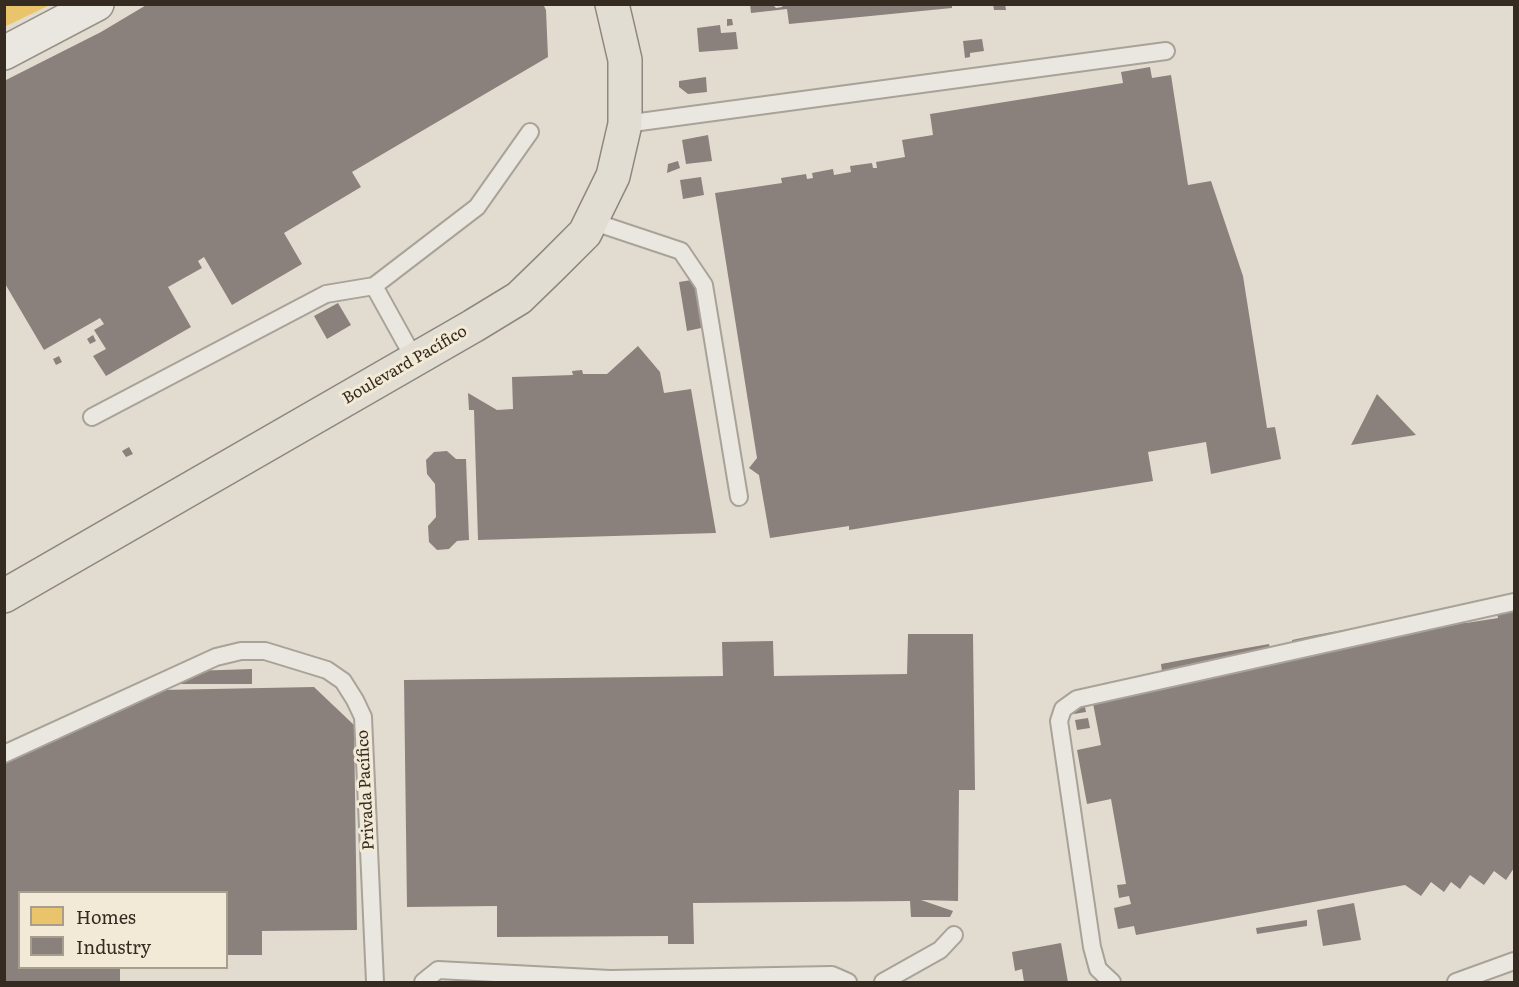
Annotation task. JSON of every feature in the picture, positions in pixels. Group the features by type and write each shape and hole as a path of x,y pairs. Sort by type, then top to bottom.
{"main road":[{"name":"Boulevard Pacífico","path":"4,596 519,298 585,232 613,176 625,124 625,60 612,4"}],"street":[{"path":"4,53 97,4"}],"lane":[{"path":"625,124 1166,51"},
{"path":"92,417 326,294 374,286 477,207 530,132"},
{"path":"591,220 681,251 704,285 739,497"},
{"path":"374,286 415,360"},
{"path":"1112,982 1098,969 1092,947 1059,721 1063,709 1077,699 1515,602"},
{"name":"Privada Pacífico","path":"4,754 216,657 241,651 265,651 327,670 343,681 356,700 363,717 375,982"},
{"path":"883,982 940,950 954,935"},
{"path":"1456,982 1515,961"},
{"path":"423,982 438,970 610,981 832,975 848,982"}],"building: Homes":[{"path":"4,4 52,4 4,27"}],"building: Industry":[{"path":"148,4 543,4 546,10 548,57 352,172 361,187 284,233 302,264 232,305 204,257 198,261 202,268 168,287 191,327 106,376 93,356 106,349 94,330 104,324 100,318 44,350 4,282 4,81 101,32"},
{"path":"750,4 772,4 776,8 784,4 952,4 952,8 789,24 787,9 751,13"},
{"path":"993,4 1005,4 1006,10 994,10"},
{"path":"727,19 732,19 733,25 727,26"},
{"path":"720,25 721,33 736,32 738,49 699,52 697,28"},
{"path":"982,39 984,51 970,53 970,57 965,58 963,41"},
{"path":"1150,67 1152,78 1171,75 1188,185 1211,181 1243,276 1267,428 1275,427 1281,459 1211,474 1206,442 1148,452 1153,481 849,530 849,526 770,538 759,475 749,468 757,458 715,193 782,183 781,178 806,174 807,179 813,178 812,173 833,169 834,175 851,172 850,166 872,163 873,168 877,168 876,162 905,157 902,140 933,135 930,114 1123,83 1121,72"},
{"path":"706,77 707,92 688,94 679,87 679,81"},
{"path":"708,135 712,161 686,164 682,140"},
{"path":"678,161 680,168 667,173 668,164"},
{"path":"701,177 704,195 683,199 680,180"},
{"path":"698,279 706,327 687,331 679,282"},
{"path":"338,303 351,325 327,339 314,316"},
{"path":"93,335 96,341 90,344 87,339"},
{"path":"638,346 660,372 664,393 691,389 716,533 478,540 474,410 469,410 468,393 497,410 513,409 512,377 573,375 572,371 582,370 583,374 607,374"},
{"path":"59,356 62,362 56,365 53,359"},
{"path":"1377,394 1416,435 1351,445"},
{"path":"129,447 133,454 126,457 122,451"},
{"path":"447,451 456,459 466,459 469,540 457,541 449,549 437,550 429,542 428,526 436,517 435,484 427,474 426,460 434,452"},
{"path":"1514,598 1514,868 1506,880 1494,871 1484,885 1470,875 1460,889 1451,882 1444,892 1431,882 1421,896 1405,885 1136,935 1134,926 1118,929 1114,908 1131,904 1129,896 1119,898 1117,885 1126,884 1111,799 1087,804 1077,750 1101,745 1091,693 1163,680 1161,664 1241,649 1269,644 1272,659 1295,655 1292,640 1316,635 1463,608 1466,623 1498,618 1495,602"},
{"path":"908,634 973,634 975,790 959,790 958,901 921,900 953,911 950,917 911,917 910,901 693,903 694,944 668,944 668,936 497,937 497,906 407,907 404,680 723,676 722,642 773,641 774,676 907,674"},
{"path":"252,669 252,684 177,684 175,678 191,671"},
{"path":"314,687 354,725 357,930 262,931 262,955 228,955 228,891 18,891 18,969 120,969 120,982 4,982 4,758 160,690"},
{"path":"1084,702 1086,712 1074,714 1072,704"},
{"path":"1088,718 1090,728 1077,730 1075,720"},
{"path":"1354,903 1361,940 1323,946 1317,910"},
{"path":"1307,920 1307,926 1257,934 1256,928"},
{"path":"1061,943 1068,982 1024,982 1022,969 1015,971 1012,952"}]}
